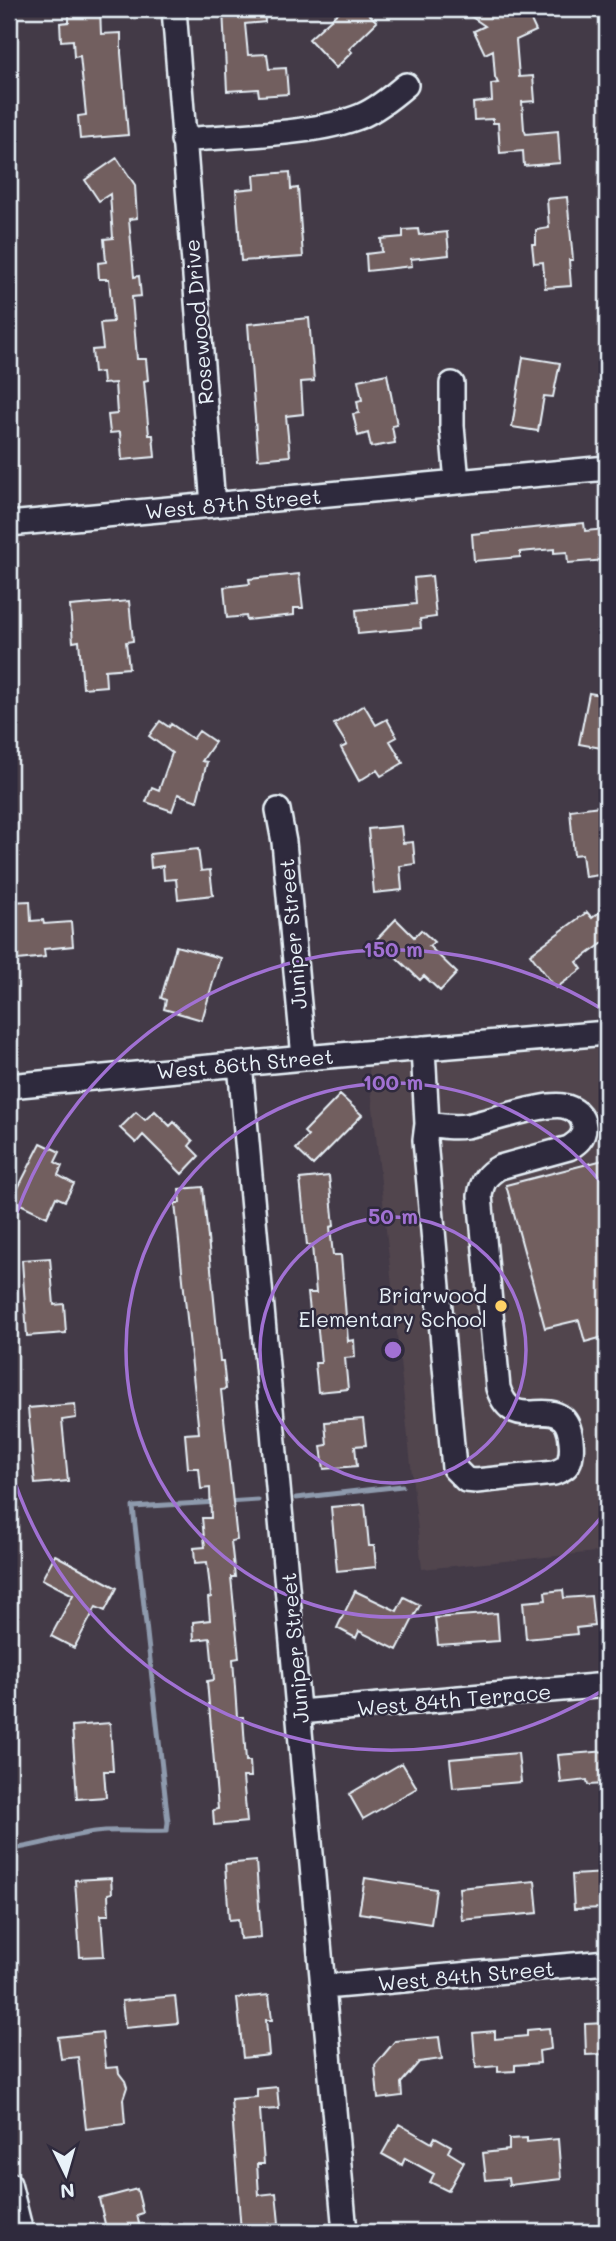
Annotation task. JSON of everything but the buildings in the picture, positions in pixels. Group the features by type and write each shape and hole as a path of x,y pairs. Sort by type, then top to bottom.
{"street":[{"name":"Rosewood Drive","path":"174,9 213,505"},
{"path":"183,140 333,125 362,116 387,101 406,85"},
{"path":"452,384 452,426 457,482"},
{"name":"West 87th Street","path":"9,524 607,468"},
{"name":"Juniper Street","path":"278,810 284,842 304,1058"},
{"name":"West 86th Street","path":"9,1086 607,1033"},
{"path":"423,1048 427,1124 425,1140 452,1458 459,1475 466,1480 554,1473 569,1463 571,1454 569,1430 561,1416 517,1412 500,1395 480,1196 481,1186 491,1172 569,1149 578,1143 583,1135 584,1125 580,1115 572,1108 554,1105 458,1127 427,1124"},
{"name":"Juniper Street","path":"240,1064 345,2232"},
{"name":"West 84th Terrace","path":"300,1712 607,1685"},
{"name":"West 84th Street","path":"324,1987 607,1962"},
{"path":"9,2184 21,2232"}],"shaded area":[{"name":"Briarwood Elementary School","path":"607,1044 607,1551 422,1569 368,1060"}],"waterway":[{"path":"296,1498 402,1486"},
{"path":"227,1502 258,1500"},
{"path":"12,1849 93,1832 167,1831 133,1507 217,1502"}],"place":[{"name":"Briarwood Elementary School","path":"501,1306"}]}
